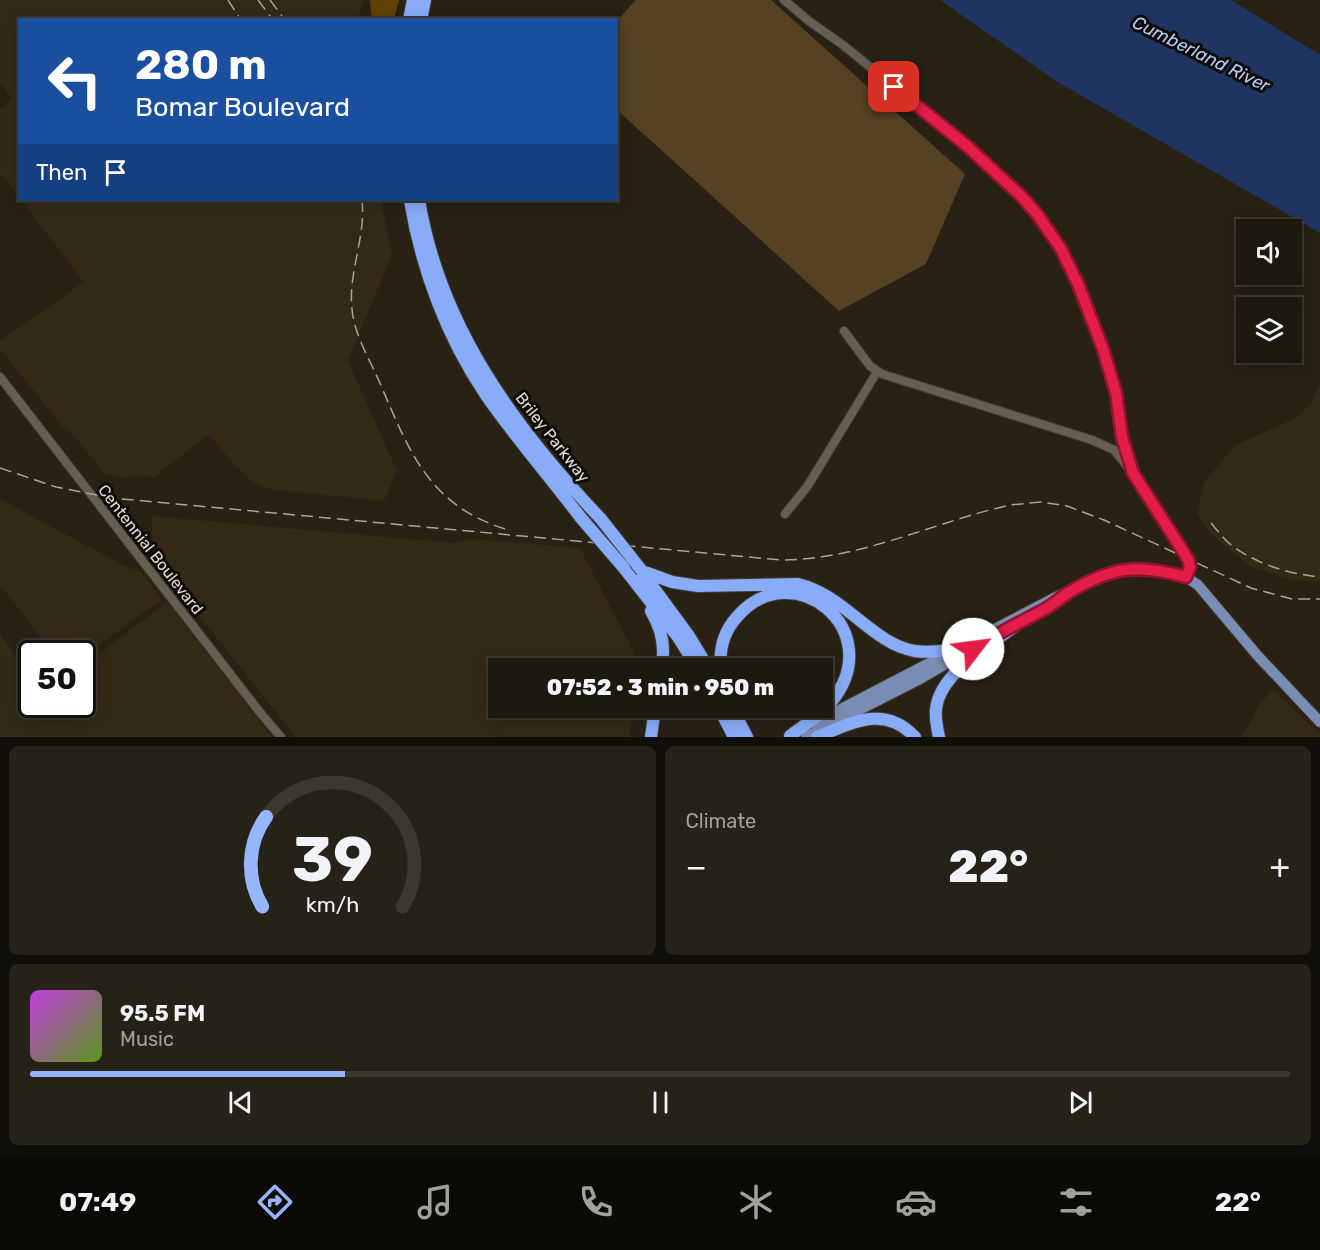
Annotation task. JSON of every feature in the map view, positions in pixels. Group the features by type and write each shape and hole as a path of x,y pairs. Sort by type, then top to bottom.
{"highway":[{"path":"409,18 413,0"},
{"path":"421,18 425,0"},
{"name":"Briley Parkway","path":"410,201 425,266 441,310 461,354 486,394 581,518 678,637 691,658"},
{"name":"Briley Parkway","path":"419,201 433,261 449,304 471,351 504,400 560,474 601,519 642,571 702,658"},
{"path":"642,571 672,582 698,586 798,584 813,587 826,594 886,640 899,646 915,651 957,649"},
{"path":"636,584 662,634 663,658"},
{"path":"721,658 721,648 726,632 742,611 765,597 786,594 808,597 833,614 848,639 850,654 847,674 833,700"},
{"path":"939,737 936,708 942,691 963,665 1015,626"},
{"path":"818,737 858,721 875,717 889,719 903,726 915,737"},
{"path":"651,737 654,718"},
{"path":"727,718 739,734"},
{"path":"735,718 739,734"},
{"path":"789,736 812,718"}],"main road":[{"path":"789,736 1056,597 1119,570 1135,568 1158,570 1186,577 1204,590 1257,655 1320,722"},
{"path":"806,737 920,679 1054,604 1068,593"}],"street":[{"path":"784,0 967,146 1037,214 1070,266 1090,314 1111,375 1122,437 1133,473"},
{"path":"844,331 877,372 890,378 1105,445 1114,450 1133,473 1188,559 1190,567 1186,577"},
{"path":"785,514 807,487 877,372"},
{"name":"Centennial Boulevard","path":"0,377 281,737"}],"shaded area":[{"path":"0,0 365,0 357,18 18,18 18,197 0,173 0,110 12,99 0,83"},
{"path":"370,0 399,0 394,18 372,18"},
{"path":"636,0 771,0 965,174 926,264 839,311 618,111 618,20"},
{"path":"22,201 381,201 392,255 348,361 397,471 384,501 274,490 264,487 254,483 234,465 209,434 154,477 136,475 124,478 104,473 70,431 67,432 0,349 0,341 84,282"},
{"path":"1320,383 1320,582 1292,580 1249,566 1208,531 1197,513 1204,483 1228,453 1236,445 1297,417 1311,403"},
{"path":"0,499 121,564 141,572 162,600 96,647 96,640 43,640 7,594 0,589"},
{"path":"152,516 454,543 471,539 580,548 634,653 634,658 488,658 488,718 631,718 630,737 296,737 153,558"},
{"path":"167,602 272,737 0,737 0,633 18,659 18,718 96,718 96,656"},
{"path":"1272,689 1320,734 1320,737 1241,737"}],"water":[{"name":"Cumberland River","path":"940,0 1231,0 1320,55 1320,233 1302,223 1302,219 1296,219 1056,81"}],"railway":[{"path":"228,0 240,18"},
{"path":"258,0 272,18"},
{"path":"270,0 284,18"},
{"path":"362,201 362,228 351,295 353,318 362,346 400,430 424,472 457,505 478,518 505,529"},
{"path":"0,468 56,487 112,498 781,560 839,554 897,539 982,512 1010,505 1041,502 1067,506 1104,520 1251,588 1292,599 1320,599"},
{"path":"1211,523 1231,545 1264,564 1297,574 1320,577"}],"route":[{"path":"894,87 967,146 1022,197 1050,231 1070,266 1103,349 1116,393 1122,437 1133,473 1188,559 1190,567 1186,577 1158,570 1135,568 1105,575 1068,593 1054,604 973,649"}]}
